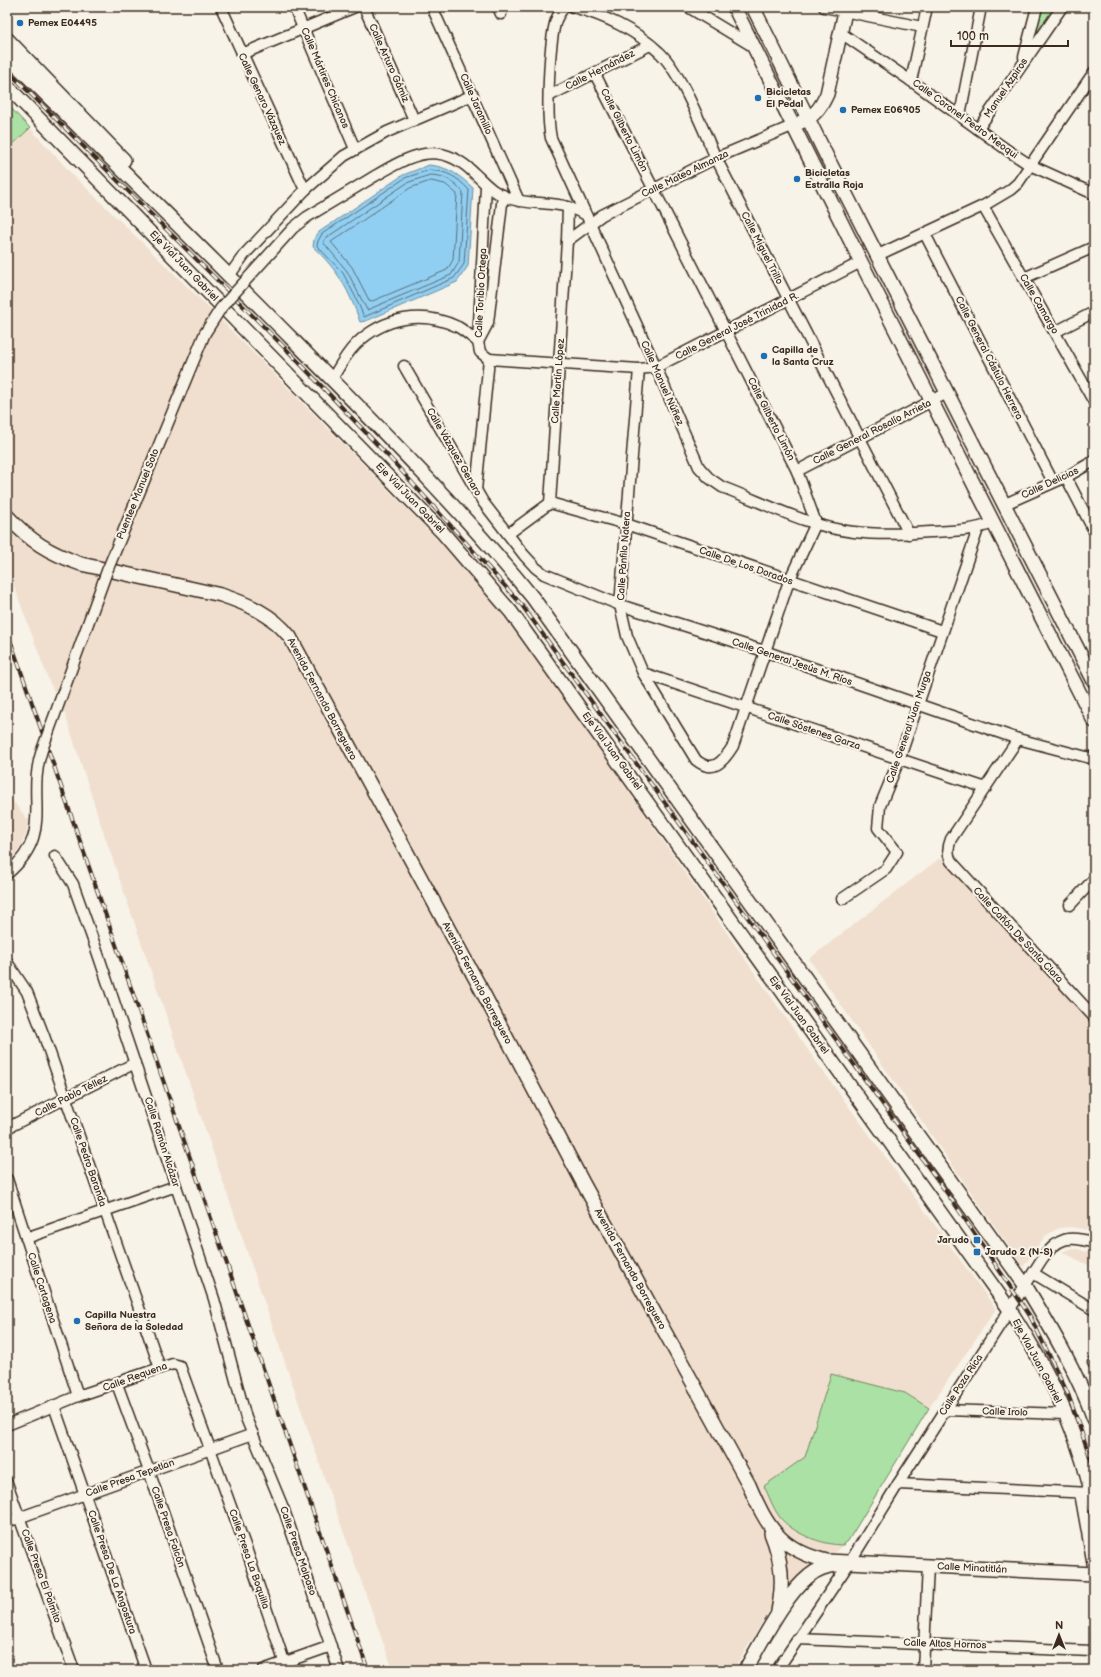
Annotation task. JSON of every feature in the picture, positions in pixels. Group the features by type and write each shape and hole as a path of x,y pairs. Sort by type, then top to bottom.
{"main road":[{"path":"734,7 792,126 931,402 1094,721"},
{"path":"753,7 1094,681"},
{"name":"Calle Mateo Almanza","path":"792,126 808,118 822,105 828,94 846,9"},
{"path":"7,39 142,179 166,213"},
{"path":"7,56 332,379 464,516 533,598 1025,1285 1048,1323 1077,1377 1094,1419"},
{"name":"Eje Vial Juan Gabriel","path":"7,86 84,166 127,207 443,533 511,612 1010,1310 1043,1368 1065,1414 1078,1450 1086,1493 1094,1506"},
{"path":"7,97 96,186 127,207"},
{"name":"Avenida Fernando Borreguero","path":"7,516 32,540 60,556 81,564 221,595 243,603 265,614 282,627 290,637 481,989 583,1183 749,1485 764,1519 782,1540 797,1551 808,1556 827,1561 850,1562"},
{"path":"764,1519 777,1547 781,1562 782,1595 777,1617"},
{"path":"745,1670 777,1617 795,1591 808,1576 826,1566 850,1562"},
{"name":"Calle Minatitlán","path":"850,1562 1094,1574"}],"street":[{"name":"Calle Genaro Vázquez","path":"221,7 305,190"},
{"name":"Calle Mártires Chicanos","path":"294,7 355,149"},
{"path":"242,54 355,7"},
{"name":"Calle Arturo Gámiz","path":"364,7 414,120"},
{"name":"Calle Jaramillo","path":"432,7 473,95 519,201"},
{"name":"Calle Manuel Núñez","path":"564,7 556,19 552,42 548,128 551,138 656,367 699,467 709,478 722,487 816,523 854,532 909,534 978,529 993,523"},
{"name":"Calle Miguel Trillo","path":"573,7 606,18 650,45 660,53 672,68 716,158 909,534"},
{"path":"688,7 755,48"},
{"path":"824,7 846,9 922,27"},
{"path":"912,80 927,7"},
{"path":"960,115 981,7"},
{"path":"1023,63 1037,7"},
{"name":"Manuel Azpiros","path":"978,129 1062,7"},
{"name":"Calle Coronel Pedro Meoqui","path":"841,33 912,80 1030,165 1094,194"},
{"name":"Calle Hernández","path":"550,96 650,45"},
{"path":"878,255 983,206 1010,190 1018,182 1094,72"},
{"name":"Calle Gilberto Limón","path":"595,74 797,471 816,523"},
{"path":"229,276 244,255 305,190 326,170 355,149 414,120 473,95"},
{"name":"Calle Mateo Almanza","path":"567,241 588,219 716,158 792,126"},
{"name":"Puentee Manuel Soto","path":"7,874 20,863 26,854 35,833 38,815 36,775 40,758 107,570 205,333 221,308 293,228 307,216 416,154 433,153 457,159 474,173 486,186"},
{"path":"486,186 503,196 519,201 568,207 588,219"},
{"name":"Calle Toribio Ortega","path":"486,186 478,342 480,352 489,359"},
{"path":"332,379 348,354 357,344 388,322 404,318 446,322 459,328 478,342 484,334 488,322 503,196"},
{"name":"Calle Camargo","path":"983,206 1094,402"},
{"name":"Calle Martín López","path":"550,503 568,207"},
{"name":"Calle General Cástulo Herrera","path":"925,234 1053,482"},
{"path":"1024,278 1094,247"},
{"name":"Calle General José Trinidad R.","path":"489,359 639,369 656,367 861,262"},
{"path":"1055,332 1094,312"},
{"path":"476,490 489,359"},
{"name":"Calle Vázquez Genaro","path":"404,366 476,490 508,534"},
{"name":"Calle Pánfilo Natera","path":"639,369 620,605 627,636 643,672 696,760 706,767 714,766 728,755 746,708"},
{"name":"Calle General Rosalío Arrieta","path":"797,471 860,440 947,393"},
{"name":"Calle Delicias","path":"1005,504 1066,477 1094,461"},
{"path":"1066,477 1094,531"},
{"path":"508,534 550,503"},
{"name":"Calle De Los Dorados","path":"550,503 626,524 789,581 942,631"},
{"path":"746,708 764,651 789,581 816,523"},
{"name":"Calle General Juan Murga","path":"842,899 886,869 897,852 878,828 880,806 899,760 978,529"},
{"name":"Calle General Jesús M. Ríos","path":"508,534 536,568 544,574 620,605 764,651 1018,739 1094,759"},
{"name":"Calle Sóstenes Garza","path":"643,672 899,760 986,788"},
{"path":"986,788 1018,739"},
{"name":"Calle Cañón De Santa Clara","path":"986,788 951,839 948,849 951,861 1094,1017"},
{"name":"Calle Ramón Alcázar","path":"55,856 73,884 135,1063 214,1299 242,1405 253,1434"},
{"path":"1070,905 1094,879"},
{"name":"Calle Pedro Baranda","path":"7,962 27,992 66,1098 104,1211 160,1368"},
{"name":"Calle Pablo Téllez","path":"7,1128 135,1063"},
{"name":"Calle Cartagena","path":"7,1179 78,1396"},
{"path":"26,1238 176,1186"},
{"name":"Calle Poza Rica","path":"777,1670 850,1562 945,1410 1025,1285 1050,1249 1057,1243 1075,1238 1094,1243"},
{"path":"1033,1273 1094,1310"},
{"name":"Calle Requena","path":"7,1425 78,1396 117,1384 160,1368 178,1364 182,1369 210,1449"},
{"name":"Calle Presa Falcón","path":"117,1384 149,1471 218,1670"},
{"name":"Calle Presa De La Angostura","path":"54,1406 146,1670"},
{"name":"Calle Irolo","path":"945,1410 1065,1414"},
{"name":"Calle Presa Tepetlan","path":"7,1522 253,1434"},
{"name":"Calle Presa Malpaso","path":"253,1434 284,1510 340,1670"},
{"name":"Calle Presa La Boquilla","path":"210,1449 285,1667"},
{"name":"Calle Presa El Palmito","path":"7,1484 74,1670"},
{"path":"898,1484 1086,1493 1094,1571"},
{"path":"923,1670 928,1566"},
{"name":"Calle Altos Hornos","path":"797,1639 1093,1650"},
{"path":"264,1670 285,1667 331,1646"}],"shaded area":[{"path":"30,128 71,173 208,307 434,536 485,591 589,734 815,1060 996,1309 929,1408 848,1541 773,1605 733,1670 393,1670 330,1494 101,825 64,711 49,681 7,567 7,150"},
{"path":"7,794 29,821 26,834 19,850 7,865"},
{"path":"940,858 1094,1016 1094,1231 1071,1227 1059,1228 1045,1236 1023,1267 809,959"},
{"path":"1069,1249 1077,1249 1094,1254 1094,1268 1062,1252"}],"green space":[{"path":"1041,7 1056,7 1035,37"},
{"path":"7,104 30,128 7,150"},
{"path":"831,1374 905,1393 929,1408 848,1541 843,1545 826,1543 808,1537 791,1528 777,1513 764,1486 805,1457"}],"water":[{"path":"429,165 453,172 473,188 468,266 457,282 366,321 360,322 352,300 342,281 336,272 313,247 314,239 319,232 403,175"}],"railway":[{"path":"7,70 290,353 389,457 521,604 952,1200 1030,1316 1068,1394 1094,1468"},
{"path":"7,631 368,1670"}],"place":[{"name":"Pemex E04495","path":"20,23"},
{"name":"Bicicletas El Pedal","path":"758,98"},
{"name":"Pemex E06905","path":"843,110"},
{"name":"Bicicletas Estralla Roja","path":"797,179"},
{"name":"Capilla de la Santa Cruz","path":"764,356"},
{"name":"Jarudo","path":"977,1240"},
{"name":"Jarudo 2 (N-S)","path":"977,1252"},
{"name":"Capilla Nuestra Señora de la Soledad","path":"77,1321"}]}
